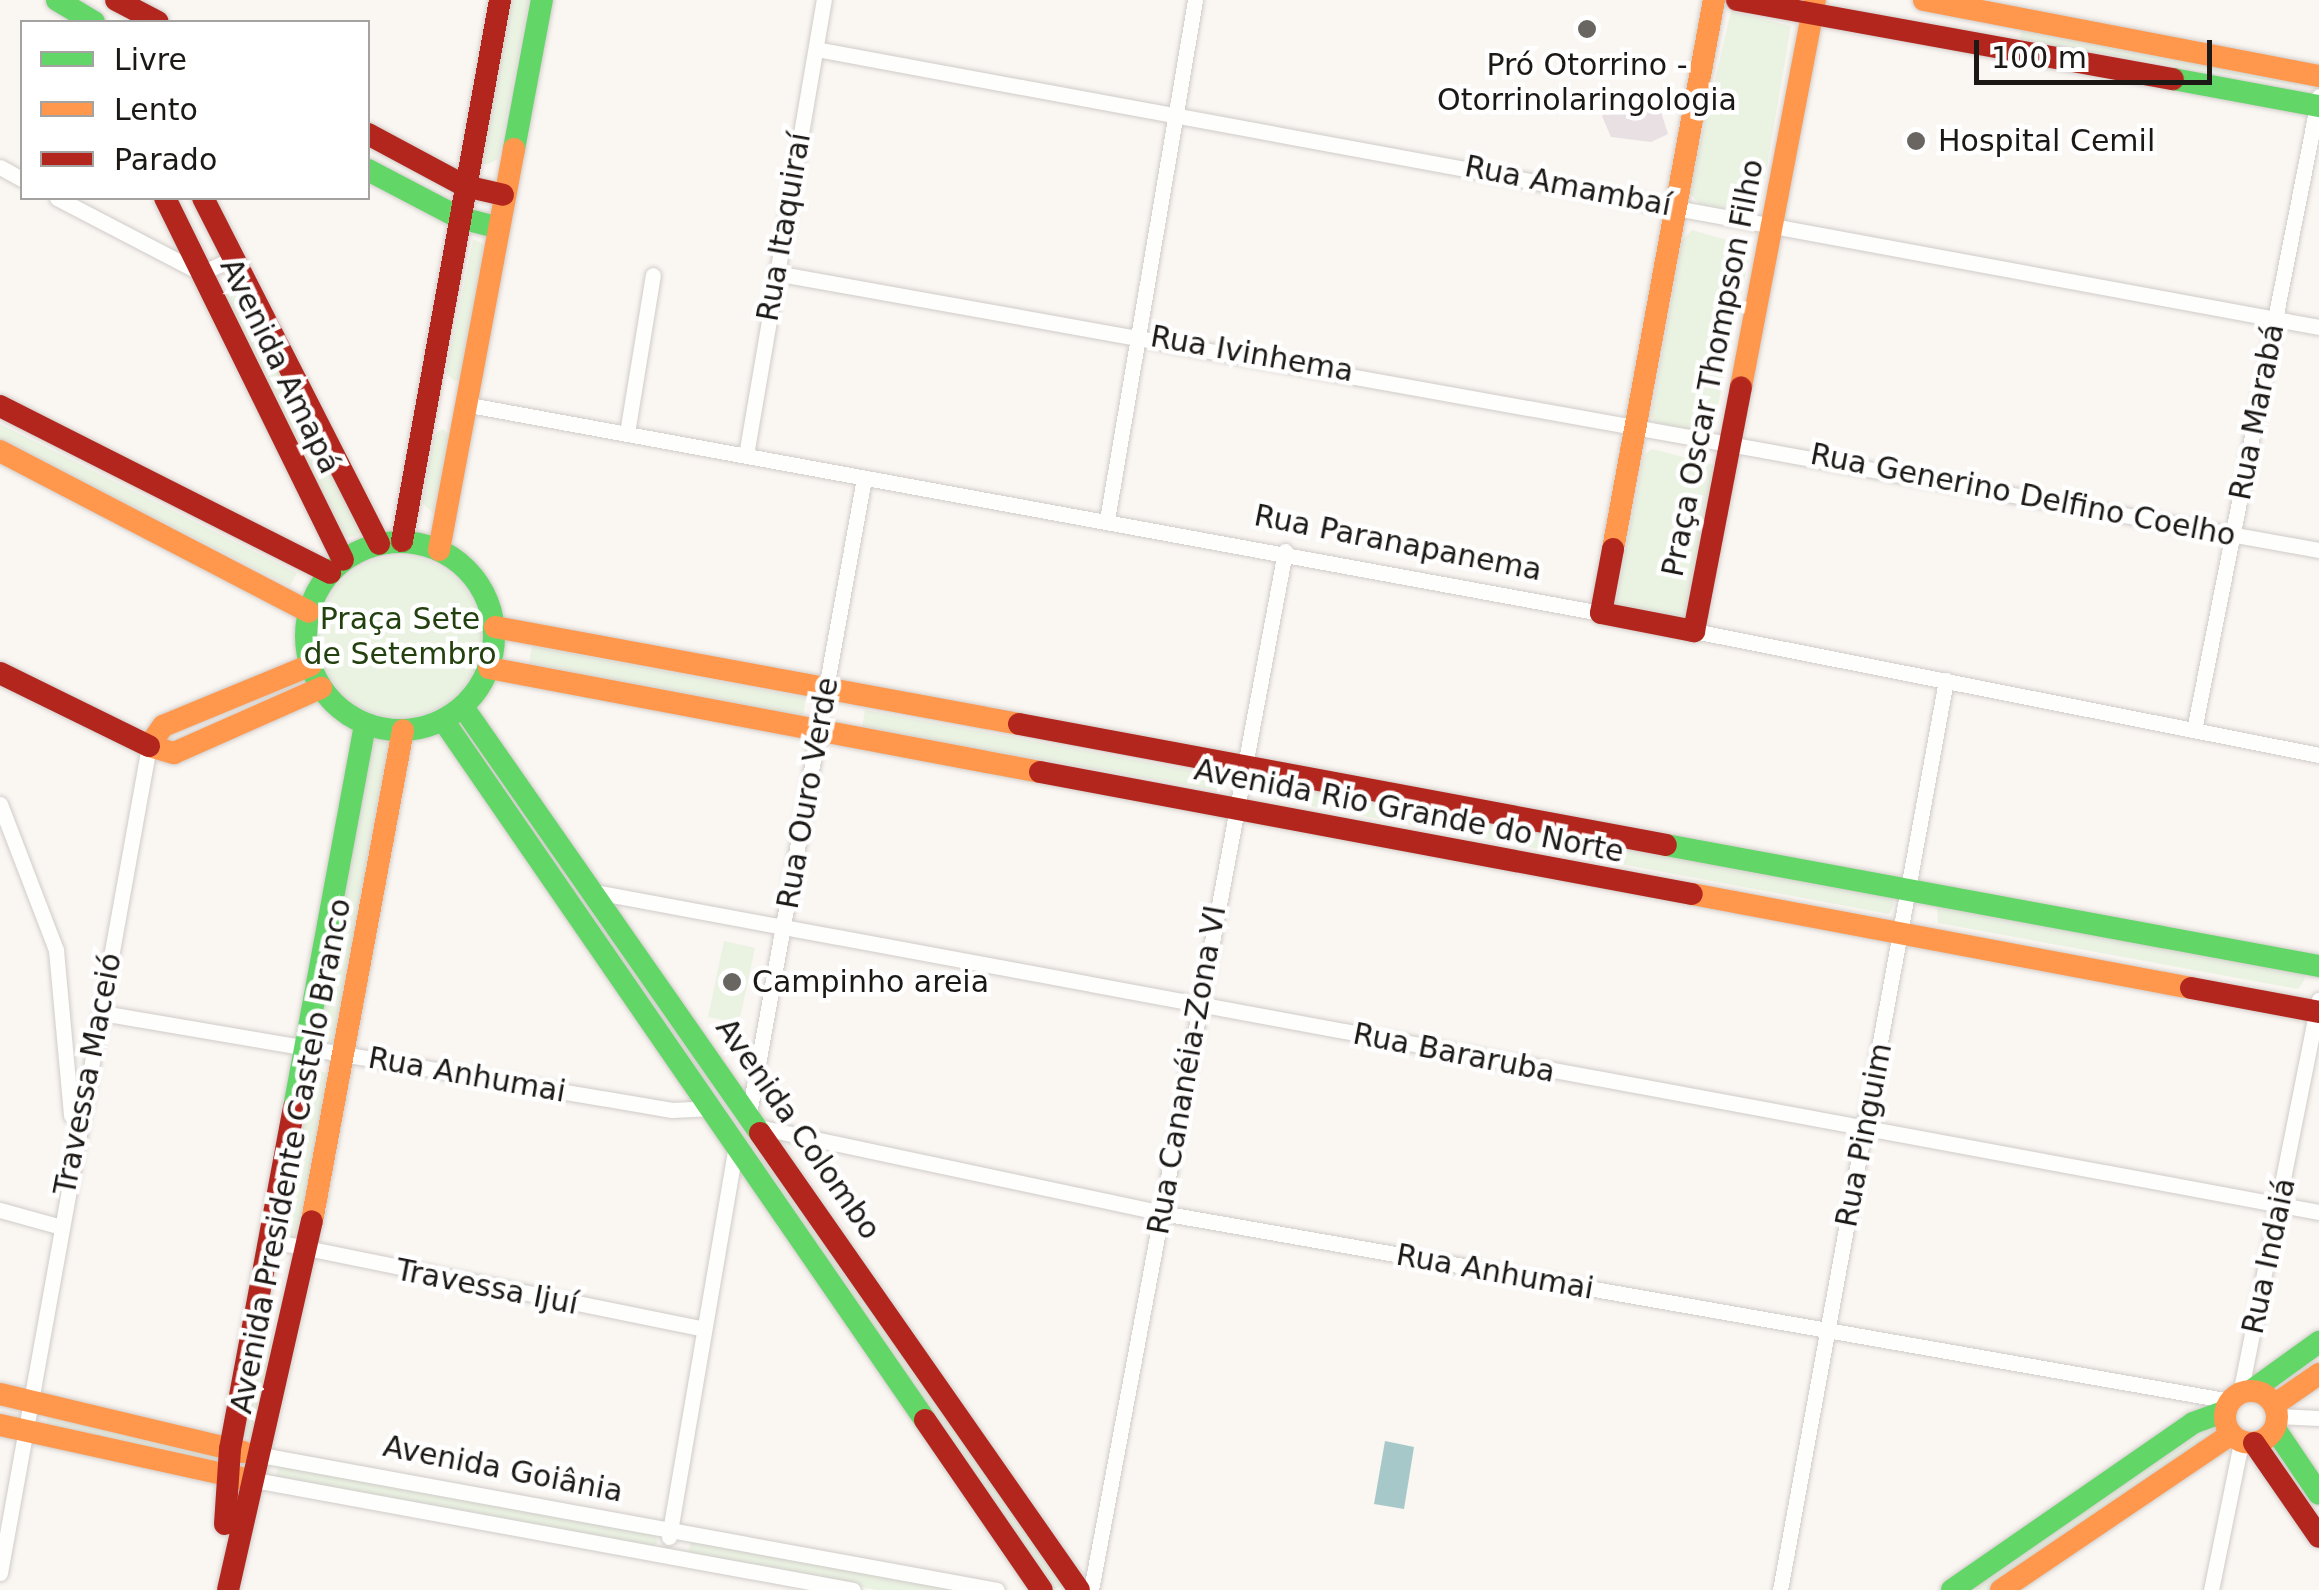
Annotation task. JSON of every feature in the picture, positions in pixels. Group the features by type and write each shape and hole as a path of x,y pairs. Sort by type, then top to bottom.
{"street":[{"path":"391,542 430,398 500,0"},
{"path":"438,550 542,0"},
{"name":"Rua Itaquiraí","path":"746,455 824,0"},
{"path":"1107,520 1195,0"},
{"path":"1601,613 1714,0"},
{"path":"1737,0 1814,6 1993,45 2318,102"},
{"path":"1924,0 2000,7 2319,76"},
{"name":"Praça Oscar Thompson Filho","path":"1694,630 1727,439 1814,6"},
{"path":"122,7 153,20"},
{"path":"1993,45 2000,7"},
{"name":"Rua Amambaí","path":"816,49 1176,110 2319,327"},
{"name":"Rua Marabá","path":"2194,730 2318,102"},
{"path":"370,135 465,186 504,195"},
{"path":"370,171 460,218 498,227"},
{"path":"61,200 200,273 234,258"},
{"name":"Avenida Amapá","path":"166,200 336,566"},
{"name":"Avenida Amapá","path":"204,200 391,542"},
{"name":"Rua Ivinhema","path":"776,273 1138,333 1727,439"},
{"path":"627,433 653,275"},
{"path":"430,398 464,404"},
{"name":"Rua Paranapanema","path":"464,404 1285,551 2319,755"},
{"path":"0,406 336,566"},
{"name":"Rua Generino Delfino Coelho","path":"1727,439 2319,550"},
{"path":"0,451 309,612"},
{"name":"Rua Ouro Verde","path":"744,1100 786,926 864,478"},
{"path":"391,542 438,550 477,581 495,628 489,668 463,706 443,720 403,730 365,725 321,688 310,666 309,612 336,566 391,542"},
{"name":"Rua Cananéia-Zona VI","path":"1092,1590 1234,809 1285,551"},
{"name":"Avenida Rio Grande do Norte","path":"495,628 826,686 2319,966"},
{"path":"149,746 163,726 310,666"},
{"name":"Avenida Rio Grande do Norte","path":"489,668 1902,934 2318,1008"},
{"path":"0,673 149,746 174,753 321,688"},
{"name":"Rua Pinguim","path":"1780,1590 1911,890 1946,680"},
{"name":"Avenida Colombo","path":"463,706 590,891 744,1100 1079,1590"},
{"name":"Avenida Colombo","path":"443,720 738,1139 1042,1590"},
{"name":"Avenida Presidente Castelo Branco","path":"228,1590 240,1478 230,1449 272,1241 365,725"},
{"name":"Avenida Presidente Castelo Branco","path":"216,1590 240,1478 261,1455 307,1252 403,730"},
{"name":"Travessa Maceió","path":"1,1563 34,1402 71,1144 102,1013 149,746"},
{"path":"0,804 56,950 71,1144"},
{"name":"Rua Bararuba","path":"590,891 2319,1212"},
{"name":"Rua Indaiá","path":"2237,1399 2281,1205 2318,1008"},
{"name":"Rua Anhumai","path":"102,1013 672,1110 714,1108"},
{"path":"714,1108 744,1100"},
{"path":"666,1556 702,1329 738,1139 763,1128"},
{"name":"Rua Anhumai","path":"763,1128 1162,1213 2237,1399"},
{"path":"0,1210 58,1226"},
{"name":"Travessa Ijuí","path":"272,1241 307,1252 702,1329"},
{"path":"255,1325 288,1332"},
{"path":"1952,1590 2193,1423 2237,1399 2319,1342"},
{"path":"2001,1590 2242,1440 2275,1417 2319,1374"},
{"name":"Avenida Goiânia","path":"0,1394 230,1449 997,1590"},
{"path":"2237,1399 2275,1417 2319,1418"},
{"path":"2211,1590 2242,1440 2237,1399"},
{"path":"2275,1417 2319,1494"},
{"name":"Avenida Goiânia","path":"0,1425 240,1478 853,1590"},
{"path":"2242,1440 2319,1537"}],"green space":[{"path":"510,0 529,0 498,159 486,165 480,160"},
{"path":"1731,11 1791,26 1760,207 1752,214 1699,204 1689,192"},
{"path":"2021,26 2296,80 2297,85 2020,41"},
{"path":"1692,230 1751,247 1712,434 1655,424 1651,416 1682,240"},
{"path":"473,239 485,245 460,380 454,381 446,372"},
{"path":"241,290 361,530 357,536 340,538 224,295"},
{"path":"0,424 297,573 290,586 0,440"},
{"path":"443,429 451,437 434,514 422,503 434,435"},
{"path":"1652,449 1714,465 1685,621 1615,604 1644,455"},
{"name":"Praça Sete de Setembro","path":"400,556 431,562 457,580 475,606 481,637 475,668 457,694 431,712 400,718 369,712 343,694 325,668 319,637 325,606 343,580 369,562"},
{"path":"532,646 806,698 803,716 529,664"},
{"path":"865,710 1221,776 1221,791 862,729"},
{"path":"465,724 717,1080 709,1086 457,730"},
{"path":"371,734 392,738 334,1044 313,1040"},
{"path":"1276,779 1892,896 1894,905 1889,914 1272,799"},
{"path":"1937,906 2304,973 2305,979 2298,989 1938,923"},
{"name":"Campinho areia","path":"724,941 755,948 739,1023 708,1017"},
{"path":"313,1070 329,1073 301,1238 285,1235"},
{"path":"766,1151 1063,1585 1054,1590 758,1157"},
{"path":"261,1338 279,1342 261,1440 243,1436"},
{"path":"48,1417 223,1453 221,1464 46,1428"},
{"path":"2214,1424 2221,1434 1988,1590 1968,1590"},
{"path":"279,1464 655,1534 658,1542 652,1548 276,1477"},
{"path":"691,1540 961,1590 877,1590 688,1554"}],"water":[{"path":"1385,1441 1414,1447 1404,1509 1374,1504"}],"building":[{"path":"1610,106 1661,112 1668,134 1651,142 1611,137 1602,116"}],"traffic: fast":[{"path":"57,0 91,20"},
{"path":"514,149 542,0"},
{"path":"2173,79 2319,106"},
{"path":"370,171 460,218 497,227"},
{"path":"400,542 436,549 467,569 487,600 494,636 487,672 467,703 436,723 400,730 364,723 333,703 313,672 306,636 313,600 333,569 364,549 400,542"},
{"path":"463,707 760,1133"},
{"path":"443,720 925,1420"},
{"path":"294,1108 365,725"},
{"path":"1666,845 2319,966"},
{"path":"2251,1391 2319,1342"},
{"path":"1952,1590 2193,1423 2226,1411"},
{"path":"2275,1429 2319,1494"}],"traffic: slow":[{"path":"1613,549 1714,0"},
{"path":"1741,387 1815,0"},
{"path":"1924,0 2319,76"},
{"path":"439,550 514,149"},
{"path":"0,451 309,612"},
{"path":"495,627 1019,724"},
{"path":"311,665 163,726 149,746 174,753 321,688"},
{"path":"489,668 1040,772"},
{"path":"312,1221 403,730"},
{"path":"1692,894 2191,988"},
{"path":"2274,1405 2319,1374"},
{"path":"2251,1391 2269,1399 2277,1417 2269,1435 2251,1443 2233,1435 2225,1417 2233,1399 2251,1391"},
{"path":"0,1394 243,1452"},
{"path":"0,1425 241,1478"},
{"path":"2001,1590 2231,1434"}],"traffic: jam":[{"path":"116,0 154,20"},
{"path":"402,541 500,0"},
{"path":"1737,0 2173,79"},
{"path":"370,135 465,186 503,195"},
{"path":"166,200 343,560"},
{"path":"204,200 379,544"},
{"path":"1613,549 1601,613 1694,631 1741,387"},
{"path":"0,406 330,573"},
{"path":"0,673 149,746"},
{"path":"1019,724 1666,845"},
{"path":"1040,772 1692,894"},
{"path":"2191,988 2319,1012"},
{"path":"225,1524 230,1449 294,1108"},
{"path":"760,1133 1079,1590"},
{"path":"228,1590 312,1221"},
{"path":"925,1420 1042,1590"},
{"path":"2254,1443 2319,1537"}],"place":[{"name":"Pró Otorrino - Otorrinolaringologia","path":"1587,29"},
{"name":"Hospital Cemil","path":"1916,141"},
{"name":"Campinho areia","path":"732,982"}]}
